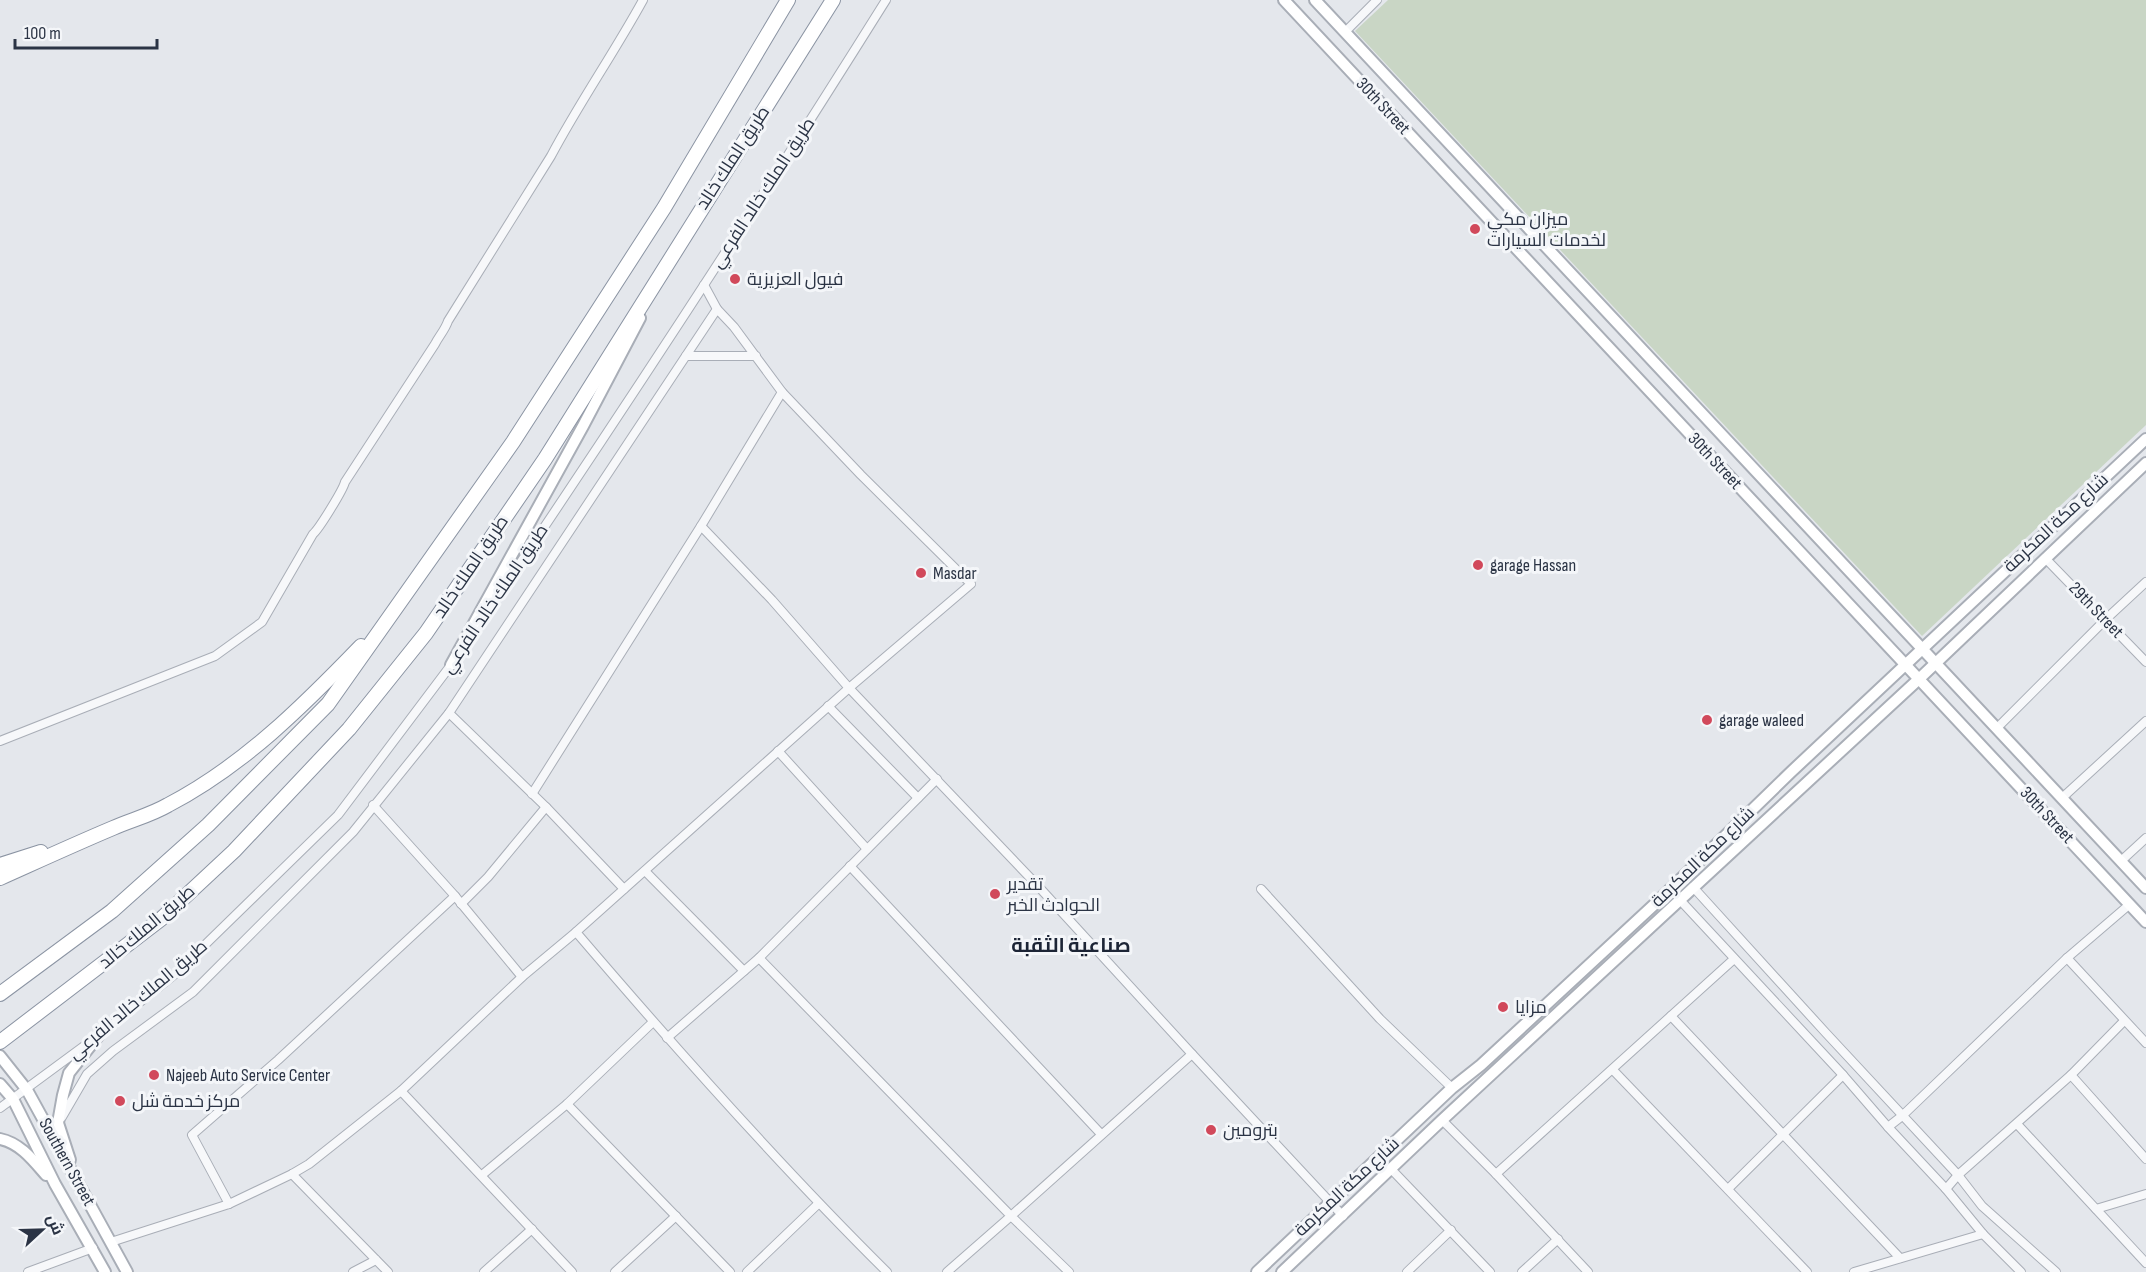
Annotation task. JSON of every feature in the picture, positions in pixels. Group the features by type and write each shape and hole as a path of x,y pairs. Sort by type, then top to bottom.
{"highway":[{"name":"طريق الملك خالد","path":"0,994 112,911 208,825 328,704 513,442 664,208 788,0"},
{"name":"طريق الملك خالد","path":"0,1042 161,919 234,852 349,729 426,633 539,469 833,0"},
{"path":"0,878 167,806 214,777 261,743 315,694 394,612"},
{"path":"0,865 114,827"}],"main road":[{"name":"30th Street","path":"1284,0 2146,922"},
{"name":"30th Street","path":"1316,0 2146,888"},
{"path":"451,665 583,426 685,234"},
{"name":"شارع مكة المكرمة","path":"1257,1272 1452,1088 1481,1065 1672,888 1906,663 2146,439"},
{"name":"شارع مكة المكرمة","path":"1282,1272 1392,1170 1442,1120 1920,678 2146,463"},
{"path":"79,1186 58,1123 69,1073 99,1035"},
{"name":"Southern Street","path":"0,1056 27,1090 127,1272"},
{"name":"Southern Street","path":"0,1084 13,1100 55,1184 105,1272"},
{"path":"0,1139 23,1150 55,1184"}],"street":[{"path":"0,741 215,656 262,622 313,534 328,514 333,501 343,489 350,474 445,329 551,156 643,0"},
{"name":"طريق الملك خالد الفرعي","path":"0,1108 99,1035 175,974 338,815 451,665 601,444 799,140 886,0"},
{"path":"1345,32 1377,0"},
{"path":"111,1242 228,1204 309,1164 401,1091 522,977 645,871 828,706 971,584 861,476 782,392 734,327 717,309 704,285"},
{"path":"58,1123 87,1074 113,1051 193,992 353,832 449,713 717,309"},
{"path":"686,356 756,356"},
{"path":"532,794 701,526 782,392"},
{"path":"701,526 772,600 849,688 1038,886 1343,1216"},
{"name":"29th Street","path":"2045,558 2146,662"},
{"path":"1997,728 2146,582"},
{"path":"828,706 918,798"},
{"path":"449,713 546,807 624,889"},
{"path":"2062,798 2146,721"},
{"path":"778,751 867,849"},
{"path":"667,1038 759,958 937,779"},
{"path":"373,805 462,904 522,977"},
{"path":"462,904 488,877 546,807"},
{"path":"2121,861 2146,838"},
{"path":"850,866 1101,1134"},
{"path":"645,871 744,970"},
{"path":"1693,887 1958,1175 1982,1206 2056,1272"},
{"path":"1672,888 1680,900 1946,1189 1983,1234 2021,1272"},
{"path":"1261,890 1380,1019 1452,1088"},
{"path":"228,1204 192,1136 278,1060 455,896"},
{"path":"1888,1127 2067,958 2130,904"},
{"path":"576,932 667,1038 818,1204 887,1272"},
{"path":"759,958 1011,1216 1069,1272"},
{"path":"2067,958 2146,1043"},
{"path":"1496,1174 1734,959"},
{"path":"1671,1016 1900,1258"},
{"path":"1946,1189 1958,1175 2071,1075 2124,1021"},
{"path":"482,1175 567,1104 653,1022"},
{"path":"947,1272 1192,1054"},
{"path":"1613,1070 1807,1272"},
{"path":"1728,1189 1843,1075"},
{"path":"2071,1075 2146,1160"},
{"path":"401,1091 572,1272"},
{"path":"567,1104 730,1272"},
{"path":"1442,1120 1588,1272"},
{"path":"2017,1124 2146,1263"},
{"path":"1392,1170 1490,1272"},
{"path":"292,1174 388,1272"},
{"path":"2096,1209 2146,1194"},
{"path":"747,1272 818,1204"},
{"path":"615,1272 676,1216"},
{"path":"484,1272 532,1229"},
{"path":"1407,1272 1451,1230"},
{"path":"1854,1272 1983,1234"},
{"path":"1522,1272 1558,1239"},
{"path":"28,1272 93,1248"},
{"path":"353,1272 376,1260"}],"green space":[{"path":"1388,0 2146,0 2146,425 1922,636 1355,31"}],"place":[{"name":"ميزان مكي لخدمات السيارات","path":"1475,229"},
{"name":"فيول العزيزية","path":"735,279"},
{"name":"garage Hassan","path":"1478,565"},
{"name":"Masdar","path":"921,573"},
{"name":"garage waleed","path":"1707,720"},
{"name":"تقدير الحوادث الخبر","path":"995,894"},
{"name":"مزايا","path":"1503,1007"},
{"name":"Najeeb Auto Service Center","path":"154,1075"},
{"name":"مركز خدمة شل","path":"120,1101"},
{"name":"بترومين","path":"1211,1130"}],"district":[{"name":"صناعية الثقبة","path":"1071,946"}]}
